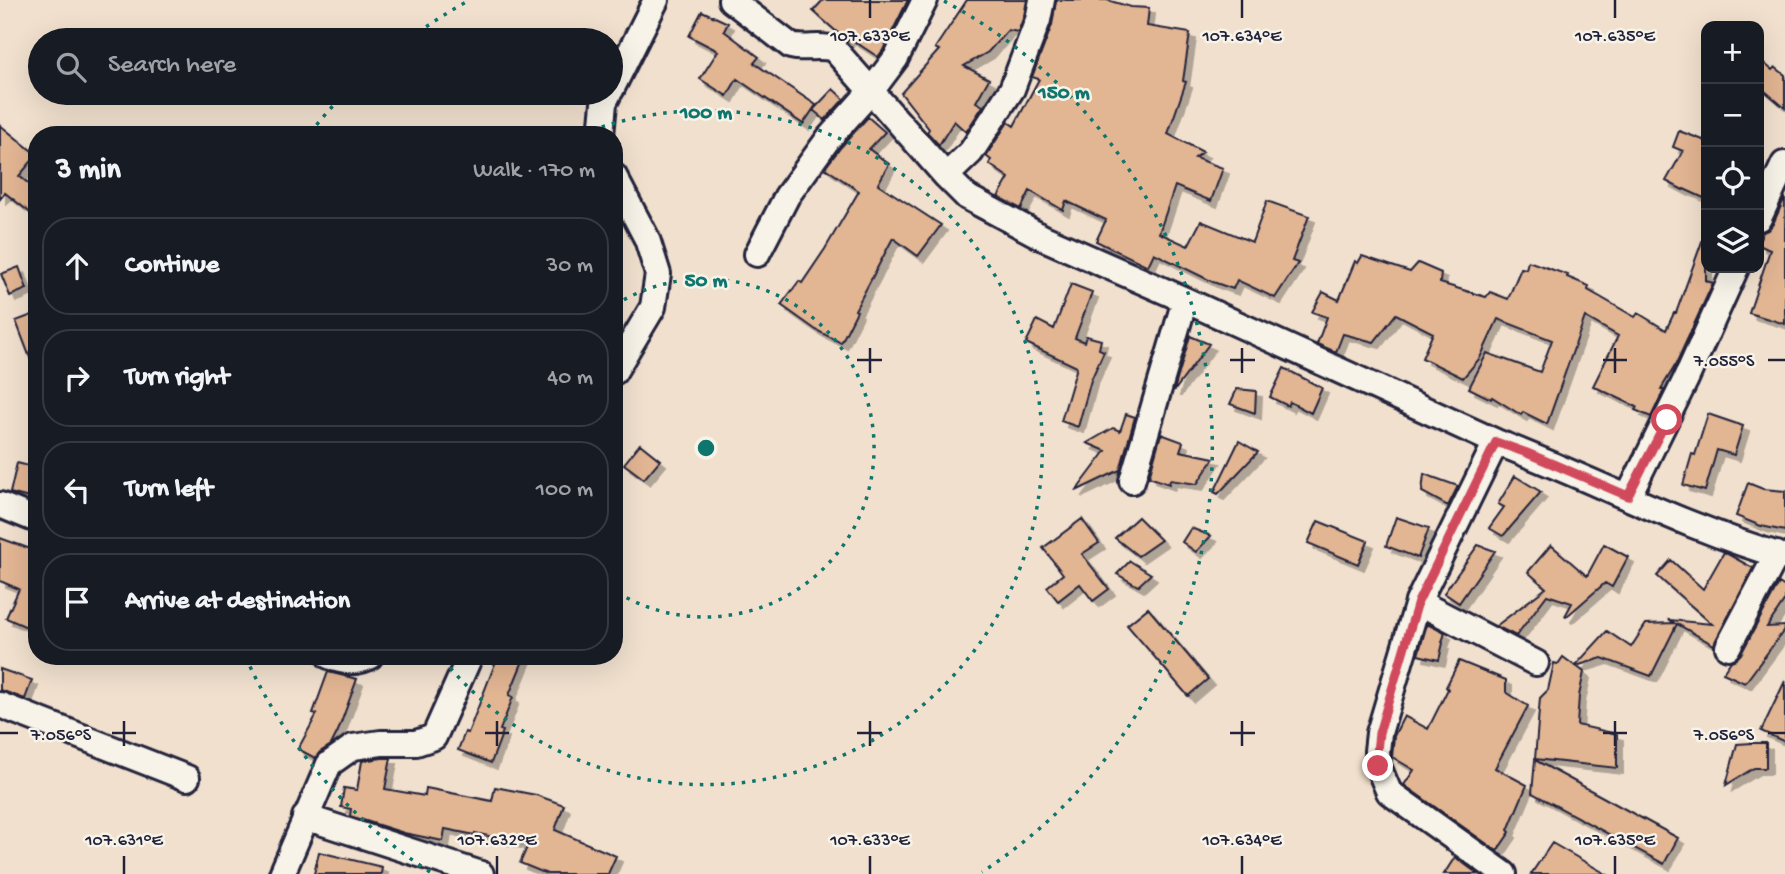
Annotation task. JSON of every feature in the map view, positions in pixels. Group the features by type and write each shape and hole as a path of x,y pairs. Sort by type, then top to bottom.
{"street":[{"path":"623,65 656,0"},
{"path":"731,0 791,46 800,49 825,46 834,49 967,197 1044,238 1496,442 1682,521 1781,556 1728,647"},
{"path":"757,254 787,197 829,138 872,90 896,58 925,0"},
{"path":"946,176 971,152 1012,89 1038,20 1042,0"},
{"path":"602,126 604,105"},
{"path":"1763,210 1784,164"},
{"path":"623,193 648,239 658,274 653,307 623,357"},
{"path":"1628,496 1672,410 1734,273"},
{"path":"1132,481 1185,300"},
{"path":"1496,442 1418,602 1379,733 1377,751 1378,766 1389,792 1504,874"},
{"path":"0,505 28,516"},
{"path":"1418,602 1536,663"},
{"path":"282,874 329,764 353,747 381,743 416,743 434,737 466,665"},
{"path":"0,705 187,778"},
{"path":"305,817 481,874"}],"building":[{"path":"823,0 908,0 878,57 849,38 847,41 813,11"},
{"path":"967,0 1027,0 1018,32 1008,30 988,52 964,66 989,79 976,102 983,106 966,132 954,121 939,145 901,93 939,50 935,48"},
{"path":"1056,0 1107,0 1131,7 1149,8 1147,26 1190,33 1183,81 1186,82 1168,134 1203,152 1195,158 1223,168 1211,201 1175,186 1159,233 1188,246 1201,221 1252,242 1267,201 1309,216 1292,261 1298,263 1275,298 1237,280 1233,289 1213,282 1154,253 1148,266 1096,241 1106,220 1066,201 1063,210 1030,191 1021,209 998,197 1009,178 989,164 991,160 986,156 1008,122 1014,126 1039,79 1032,77 1052,25"},
{"path":"702,11 728,23 724,31 759,57 754,63 816,105 803,124 737,79 727,96 700,79 718,51 689,36"},
{"path":"1764,63 1785,75 1785,108 1764,90"},
{"path":"833,89 844,99 825,120 813,110"},
{"path":"868,117 885,132 869,149 889,164 878,184 941,225 918,256 893,238 841,343 816,330 781,305 799,281 802,283 859,191 825,168"},
{"path":"0,125 28,148 28,166 19,176 28,183 28,211 5,193 0,199"},
{"path":"1679,131 1701,139 1701,197 1666,181 1683,151 1673,147"},
{"path":"1785,197 1785,324 1749,313 1770,250 1764,247 1764,232 1773,224"},
{"path":"1701,244 1701,273 1706,273 1706,281 1713,283 1675,366 1661,389 1664,390 1651,417 1635,410 1637,407 1593,386 1618,336 1585,317 1547,424 1523,412 1521,415 1492,397 1491,399 1469,388 1487,353 1540,372 1552,340 1498,319 1480,358 1463,378 1422,358 1433,333 1396,314 1374,342 1343,334 1336,352 1317,344 1327,317 1312,312 1323,292 1339,300 1355,261 1358,263 1362,256 1410,272 1418,263 1441,273 1440,283 1486,297 1490,292 1508,299 1521,268 1526,269 1528,261 1568,275 1567,277 1589,286 1588,290 1635,317 1638,313 1666,330 1676,313"},
{"path":"19,267 27,289 10,296 1,274"},
{"path":"1071,284 1092,292 1075,338 1084,342 1086,336 1101,340 1099,349 1104,351 1091,380 1078,427 1061,421 1077,367 1026,343 1037,320 1054,329"},
{"path":"28,316 28,353 16,321"},
{"path":"1190,336 1209,344 1174,390"},
{"path":"1284,368 1322,388 1311,413 1290,402 1288,406 1270,397"},
{"path":"1237,389 1256,391 1255,413 1230,404"},
{"path":"1126,414 1135,417 1120,470 1076,491 1106,451 1087,443 1113,428 1120,431"},
{"path":"1708,414 1743,426 1734,455 1717,450 1705,491 1683,485"},
{"path":"1161,434 1183,442 1180,451 1214,458 1197,484 1170,480 1169,484 1149,477"},
{"path":"1239,441 1258,452 1218,494 1214,492"},
{"path":"640,444 660,460 644,479 624,464"},
{"path":"17,463 28,466 28,498 10,493"},
{"path":"1424,474 1458,486 1448,506 1422,492"},
{"path":"1515,476 1541,492 1503,536 1489,528 1504,507 1498,504"},
{"path":"1748,483 1763,489 1785,491 1785,531 1761,526 1736,516"},
{"path":"1138,517 1161,540 1138,556 1115,538"},
{"path":"1396,517 1429,528 1418,558 1386,546"},
{"path":"1082,519 1099,543 1082,554 1109,589 1093,601 1080,584 1058,601 1047,587 1063,574 1043,548"},
{"path":"1318,521 1368,541 1358,564 1308,543"},
{"path":"1191,528 1211,536 1196,552 1182,542"},
{"path":"0,538 28,548 28,628 6,618 19,589 0,581"},
{"path":"1604,544 1628,557 1612,587 1605,583 1566,617 1572,603 1547,595 1516,636 1496,626 1546,588 1528,572 1551,545 1587,576"},
{"path":"1478,545 1495,551 1459,603 1444,593"},
{"path":"1724,552 1753,568 1714,645 1677,624 1651,676 1602,658 1576,666 1584,672 1577,725 1617,734 1617,768 1535,759 1540,698 1548,690 1554,663 1558,664 1563,657 1575,666 1607,631 1631,647 1646,624 1674,623 1670,620 1712,624 1657,576 1671,560 1703,589"},
{"path":"1130,561 1151,574 1138,586 1117,574"},
{"path":"1779,583 1785,587 1785,600 1767,627 1785,626 1785,629 1745,683 1723,673 1731,661 1741,654"},
{"path":"1148,608 1208,679 1188,696 1127,625"},
{"path":"1427,624 1445,633 1439,660 1418,655"},
{"path":"1459,661 1506,680 1506,692 1528,706 1495,768 1527,785 1508,830 1510,832 1497,851 1404,785 1414,770 1392,757 1394,736 1404,716 1428,729"},
{"path":"494,665 521,665 509,695 513,697 491,763 458,750 465,732 468,733"},
{"path":"0,669 32,680 25,699 0,690"},
{"path":"328,672 357,679 331,745 315,758 298,749 317,714 313,713"},
{"path":"1785,681 1785,742 1761,731"},
{"path":"1766,743 1766,768 1754,768 1726,785 1737,744"},
{"path":"391,758 385,789 425,796 426,788 492,801 495,787 536,795 564,805 555,830 616,856 608,874 547,874 520,863 528,845 445,829 443,841 404,833 350,816 351,809 341,807 344,788 357,790 362,761"},
{"path":"1535,760 1678,838 1664,864 1532,793"},
{"path":"1552,843 1606,874 1531,874"},
{"path":"319,852 382,867 381,874 314,874"},
{"path":"1455,857 1478,874 1444,874"}],"route":[{"path":"1378,766 1379,733 1418,602 1496,442 1628,496 1667,420"}]}
